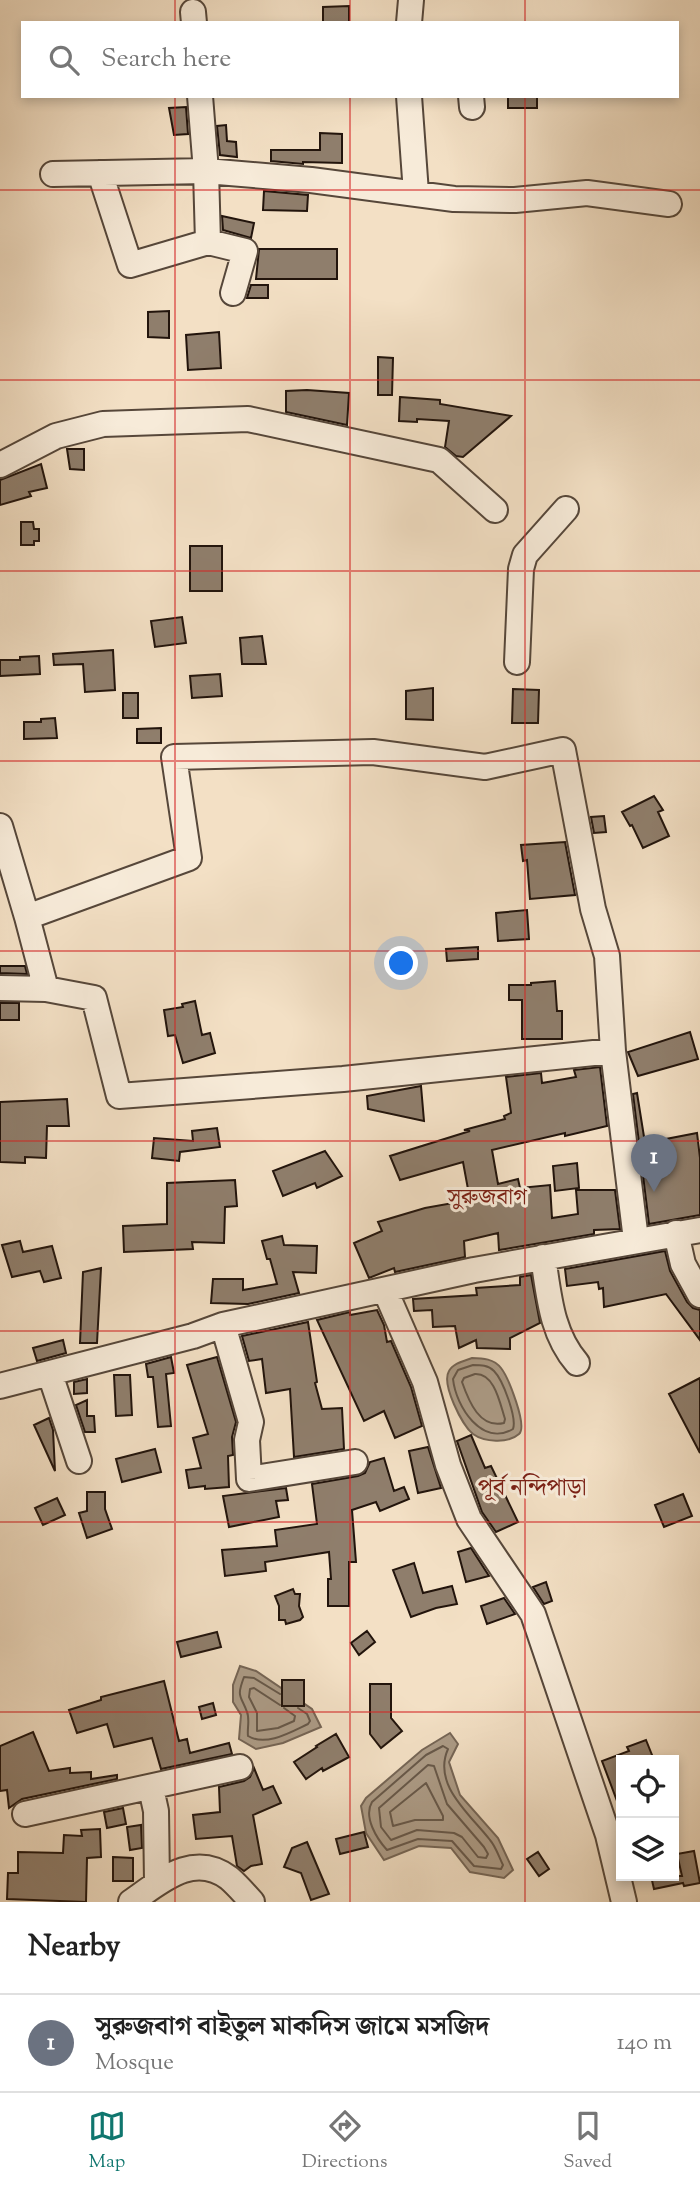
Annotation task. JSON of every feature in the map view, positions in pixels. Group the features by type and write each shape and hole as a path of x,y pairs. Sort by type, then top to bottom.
{"street":[{"path":"410,21 411,0"},
{"path":"200,98 208,242"},
{"path":"409,98 416,193"},
{"path":"53,174 206,171 311,180 454,199 489,201 587,193 669,204"},
{"path":"100,173 130,265 208,242 245,251 233,293"},
{"path":"0,465 56,436 103,424 248,419 439,460 495,510"},
{"path":"517,662 519,588 525,555 566,509"},
{"path":"27,917 189,858 174,758 373,752 485,767 562,750 593,909 607,956 612,1051 636,1240"},
{"path":"0,826 46,989"},
{"path":"0,988 46,989 94,998 119,1096 343,1079 612,1051"},
{"path":"0,1386 194,1336 223,1325 543,1257 700,1230"},
{"path":"676,1233 682,1264 700,1295"},
{"path":"543,1257 557,1332 566,1350 577,1363"},
{"path":"385,1290 425,1382 448,1465 469,1519 538,1625 608,1835 624,1902"},
{"path":"223,1325 251,1422 247,1440 249,1479 355,1462"},
{"path":"50,1374 79,1461"},
{"path":"25,1814 240,1767"},
{"path":"152,1788 156,1811 157,1882"},
{"path":"131,1902 157,1882 193,1867 214,1870 229,1878 252,1902"}],"water":[{"path":"472,1358 492,1361 504,1373 516,1401 521,1422 519,1434 514,1437 496,1441 478,1437 468,1429 458,1414 447,1377 453,1366"},
{"path":"240,1666 256,1671 312,1709 321,1727 283,1743 256,1749 239,1739 241,1715 233,1702 233,1685"},
{"path":"450,1733 458,1744 449,1762 460,1795 498,1838 513,1870 504,1878 470,1872 451,1848 419,1846 384,1860 366,1833 361,1806 366,1798 422,1750"}],"building":[{"path":"349,6 349,21 323,21 323,7"},
{"path":"508,98 537,98 537,108 508,108"},
{"path":"186,107 188,134 174,135 169,108"},
{"path":"226,125 227,141 236,142 237,157 220,155 217,126"},
{"path":"320,133 342,134 342,163 271,161 271,150 320,150"},
{"path":"264,191 308,195 307,211 263,210"},
{"path":"222,216 254,223 251,238 223,230"},
{"path":"259,249 337,249 337,279 256,279"},
{"path":"251,285 268,285 268,298 247,298"},
{"path":"169,311 169,338 148,337 148,312"},
{"path":"219,332 221,368 188,370 186,335"},
{"path":"378,357 393,358 392,395 378,395"},
{"path":"286,391 349,393 347,425 286,412"},
{"path":"400,397 440,400 440,404 511,416 463,457 456,456 445,447 449,421 399,421"},
{"path":"67,449 84,449 84,470 70,469"},
{"path":"41,464 47,488 29,492 31,496 0,505 0,480"},
{"path":"21,522 33,522 34,529 39,529 39,541 34,541 34,545 21,545"},
{"path":"190,546 222,546 222,591 190,591"},
{"path":"182,617 186,643 155,647 151,621"},
{"path":"262,636 266,664 242,664 240,638"},
{"path":"113,650 115,690 85,692 83,664 54,665 53,654"},
{"path":"39,656 40,674 0,676 0,660"},
{"path":"220,674 222,696 192,698 190,676"},
{"path":"433,688 433,720 406,719 406,691"},
{"path":"513,689 539,690 538,723 512,723"},
{"path":"123,693 138,693 138,718 123,718"},
{"path":"55,718 57,738 24,739 24,722 41,722 41,719"},
{"path":"161,728 161,743 137,743 137,729"},
{"path":"654,796 663,810 658,812 669,836 643,848 622,812"},
{"path":"604,816 606,832 594,833 591,817"},
{"path":"565,842 575,895 530,899 527,860 523,861 521,845"},
{"path":"527,910 529,939 498,941 496,913"},
{"path":"478,947 478,959 447,961 446,949"},
{"path":"0,966 25,966 27,974 0,973"},
{"path":"555,981 557,1011 562,1011 562,1039 522,1039 522,1000 509,1000 509,985"},
{"path":"195,1001 202,1035 210,1033 215,1053 183,1063 175,1035 168,1036 164,1010 183,1007 182,1004"},
{"path":"0,1003 19,1003 19,1020 0,1020"},
{"path":"690,1032 698,1059 638,1076 628,1052"},
{"path":"600,1067 607,1126 492,1150 498,1184 518,1179 520,1188 550,1185 552,1218 578,1214 576,1190 615,1190 620,1229 594,1230 594,1234 499,1250 498,1233 464,1241 465,1257 395,1272 394,1268 369,1278 354,1243 382,1231 378,1222 425,1208 470,1200 463,1162 400,1180 390,1156 505,1119 504,1116 511,1113 506,1077 541,1073 542,1083 576,1077 574,1070"},
{"path":"421,1086 424,1121 368,1109 367,1096"},
{"path":"637,1093 645,1143 697,1133 700,1215 649,1224 633,1094"},
{"path":"67,1099 69,1126 47,1126 46,1158 25,1157 25,1163 0,1162 0,1102"},
{"path":"217,1128 220,1147 180,1152 179,1161 152,1158 154,1138 193,1141 192,1131"},
{"path":"325,1151 342,1176 317,1188 315,1183 283,1196 273,1171"},
{"path":"577,1163 579,1188 555,1191 553,1166"},
{"path":"235,1180 237,1206 225,1207 224,1243 192,1242 193,1249 124,1252 123,1226 167,1224 167,1183"},
{"path":"282,1236 284,1245 317,1246 316,1273 293,1272 299,1293 248,1304 211,1303 213,1279 243,1279 243,1290 277,1284 262,1241"},
{"path":"20,1241 23,1252 52,1246 61,1278 44,1282 40,1271 12,1277 2,1245"},
{"path":"665,1251 670,1271 687,1302 700,1310 700,1340 666,1294 604,1307 603,1288 599,1289 598,1282 567,1286 565,1269"},
{"path":"101,1268 97,1343 80,1343 83,1272"},
{"path":"531,1275 540,1323 510,1338 510,1349 477,1348 476,1340 459,1348 455,1326 433,1327 432,1310 414,1311 413,1299 477,1295 476,1288 520,1285 520,1277"},
{"path":"377,1310 384,1325 387,1342 391,1341 411,1387 422,1426 395,1438 384,1411 364,1421 317,1320 350,1312 350,1315"},
{"path":"308,1322 317,1382 315,1383 322,1409 342,1408 344,1449 294,1457 290,1389 266,1393 262,1359 249,1361 242,1336"},
{"path":"63,1340 66,1353 37,1361 33,1348"},
{"path":"171,1357 174,1373 166,1374 171,1426 158,1427 153,1377 148,1377 146,1364"},
{"path":"217,1357 236,1422 232,1437 233,1455 228,1456 229,1487 189,1488 186,1470 201,1468 193,1438 208,1434 187,1365"},
{"path":"114,1375 130,1375 132,1415 116,1416"},
{"path":"700,1378 700,1453 669,1394"},
{"path":"87,1379 87,1393 74,1394 74,1382"},
{"path":"87,1400 87,1416 94,1416 95,1432 85,1432 76,1405"},
{"path":"49,1418 53,1430 55,1471 34,1425"},
{"path":"471,1435 485,1468 491,1466 518,1522 496,1532 482,1512 457,1441"},
{"path":"428,1447 441,1488 418,1493 409,1451"},
{"path":"155,1449 161,1472 122,1482 116,1459"},
{"path":"384,1458 394,1491 404,1487 409,1499 380,1511 376,1502 352,1510 356,1562 349,1562 349,1606 328,1606 328,1579 331,1579 329,1552 265,1562 266,1571 225,1576 222,1550 277,1546 275,1530 317,1524 312,1484 358,1476 365,1473 370,1462"},
{"path":"286,1488 288,1500 276,1501 279,1517 229,1527 223,1496"},
{"path":"87,1492 105,1492 105,1509 112,1529 87,1538 79,1513 87,1511"},
{"path":"683,1494 692,1516 664,1527 655,1505"},
{"path":"57,1498 65,1515 43,1525 35,1508"},
{"path":"471,1548 489,1576 466,1582 458,1552"},
{"path":"414,1563 423,1593 452,1586 457,1604 411,1617 393,1570"},
{"path":"546,1582 552,1601 544,1604 533,1587"},
{"path":"293,1589 295,1594 300,1594 299,1606 303,1617 286,1624 285,1620 279,1620 279,1606 275,1596"},
{"path":"504,1598 515,1614 487,1624 481,1606"},
{"path":"367,1631 375,1642 359,1655 351,1643"},
{"path":"217,1632 221,1647 181,1657 177,1642"},
{"path":"282,1680 304,1680 304,1706 282,1706"},
{"path":"164,1681 179,1741 187,1739 190,1753 229,1743 232,1754 161,1769 152,1738 114,1747 107,1724 77,1733 69,1710 101,1700 101,1697"},
{"path":"370,1684 391,1684 391,1718 402,1731 381,1748 370,1734"},
{"path":"213,1703 216,1715 202,1719 199,1707"},
{"path":"33,1732 49,1771 70,1768 70,1773 91,1772 91,1779 117,1775 117,1779 22,1799 9,1808 7,1790 0,1791 0,1746"},
{"path":"336,1734 349,1757 323,1771 322,1768 306,1779 294,1762"},
{"path":"646,1740 652,1755 618,1755 629,1751 627,1747"},
{"path":"616,1756 616,1798 602,1761"},
{"path":"254,1768 263,1790 273,1786 281,1803 253,1815 262,1864 251,1866 244,1871 237,1866 232,1836 196,1839 193,1815 220,1812 219,1787 244,1781 250,1777"},
{"path":"123,1808 126,1824 107,1828 104,1812"},
{"path":"141,1825 142,1848 130,1850 127,1827"},
{"path":"100,1829 101,1857 87,1858 86,1902 7,1899 8,1873 18,1873 18,1852 63,1853 64,1835 82,1836 81,1830"},
{"path":"364,1832 368,1847 340,1854 336,1839"},
{"path":"307,1842 329,1894 311,1900 301,1873 284,1867 292,1848"},
{"path":"694,1851 700,1883 684,1886 683,1883 654,1889 652,1881 679,1881 679,1876 682,1876 679,1854"},
{"path":"538,1852 549,1869 539,1876 527,1859"},
{"path":"113,1857 133,1858 133,1881 113,1881"}],"place":[{"name":"সুরুজবাগ বাইতুল মাকদিস জামে মসজিদ","path":"654,1192"}],"district":[{"name":"সুরুজবাগ","path":"487,1196"},
{"name":"পূর্ব নন্দিপাড়া","path":"532,1487"}]}
